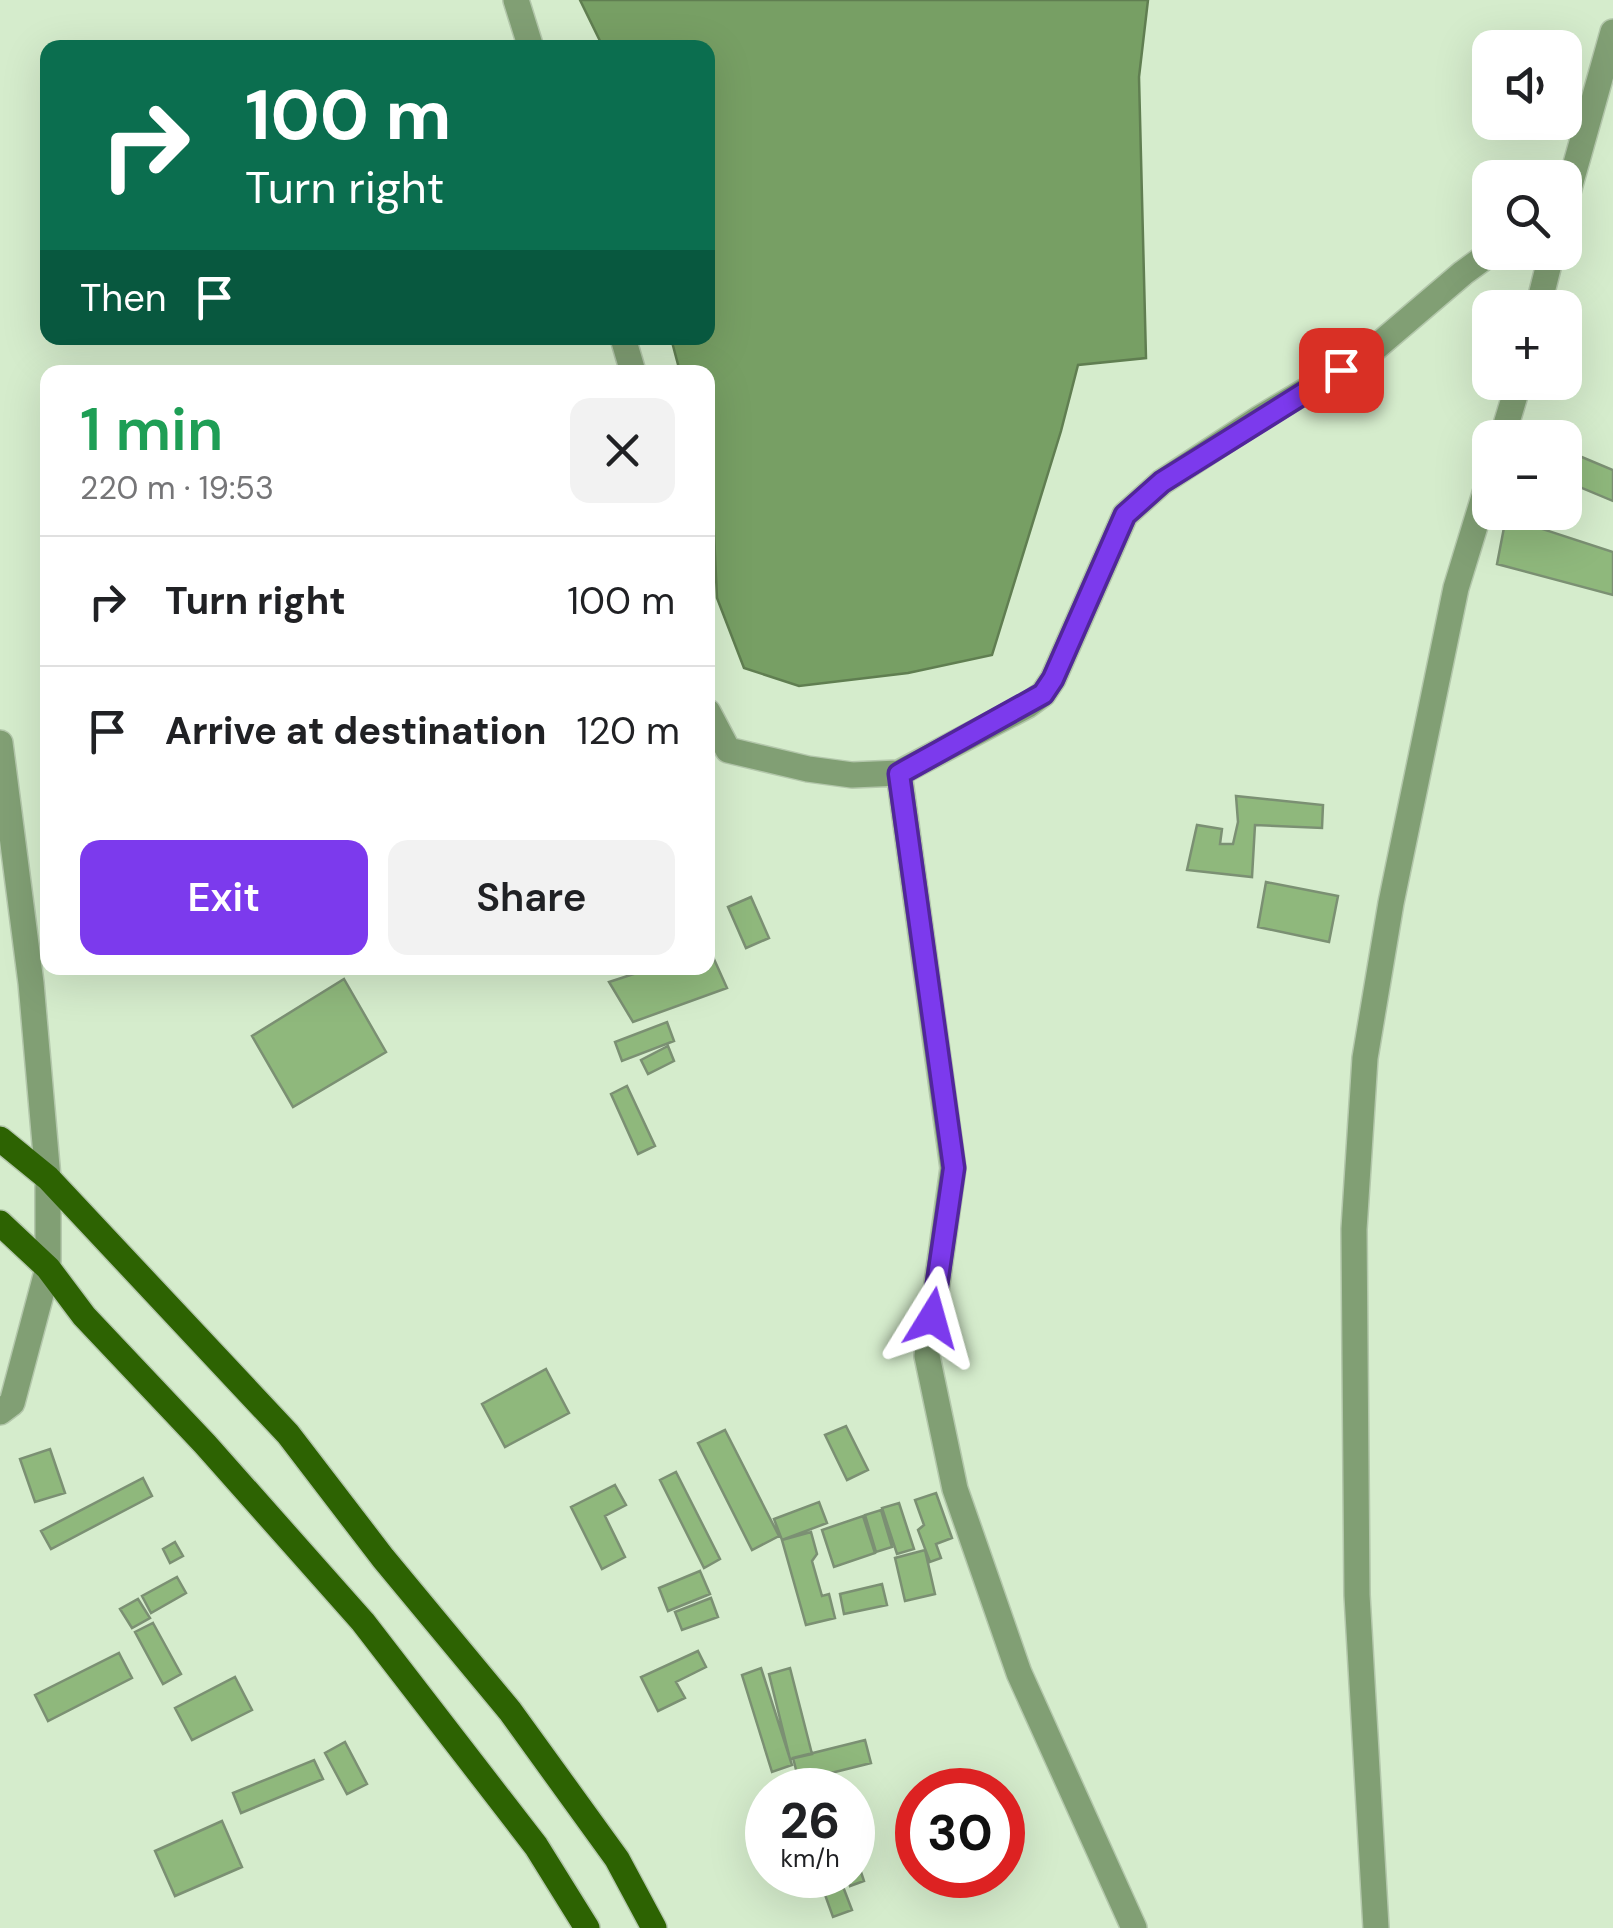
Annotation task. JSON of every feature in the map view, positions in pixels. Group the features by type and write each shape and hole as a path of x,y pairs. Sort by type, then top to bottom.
{"main road":[{"path":"0,1139 48,1178 288,1434 510,1711 617,1860 654,1928"},
{"path":"0,1224 48,1268 84,1316 205,1444 363,1622 536,1846 587,1928"}],"street":[{"path":"516,0 528,40"},
{"path":"1577,160 1613,32"},
{"path":"715,725 728,750 808,770 852,775 899,774 1043,694 1125,515 1162,482 1368,354 1472,266"},
{"path":"1376,1928 1356,1595 1354,1229 1365,1058 1391,904 1456,588 1474,530"},
{"path":"0,743 31,984 48,1178 48,1268 12,1403 0,1412"},
{"path":"899,774 954,1168 927,1356 955,1489 1019,1673 1134,1928"}],"shaded area":[{"path":"580,0 1148,0 1139,77 1146,358 1078,365 992,655 908,673 799,686 744,668 717,598 715,365 678,365 673,345 715,345 715,40 600,40"}],"building":[{"path":"1582,457 1613,470 1613,501 1582,488"},
{"path":"1504,530 1546,530 1613,552 1613,595 1497,564"},
{"path":"1236,796 1323,805 1322,828 1255,825 1252,877 1187,870 1197,825 1222,829 1220,844 1233,844 1238,822"},
{"path":"1266,882 1338,896 1329,942 1258,927"},
{"path":"751,897 769,938 746,948 728,907"},
{"path":"715,961 727,988 633,1022 609,982 630,975 715,975"},
{"path":"344,979 386,1052 293,1107 252,1036"},
{"path":"667,1022 674,1041 622,1061 615,1042"},
{"path":"668,1046 674,1061 648,1074 641,1060"},
{"path":"627,1086 655,1146 638,1154 611,1094"},
{"path":"546,1369 569,1413 505,1447 482,1404"},
{"path":"846,1426 868,1470 847,1480 825,1435"},
{"path":"725,1430 779,1536 752,1550 698,1443"},
{"path":"50,1449 65,1493 35,1502 20,1459"},
{"path":"676,1472 720,1559 704,1568 660,1480"},
{"path":"143,1478 152,1496 51,1549 41,1531"},
{"path":"615,1485 626,1505 605,1516 625,1557 602,1569 571,1507"},
{"path":"936,1493 952,1538 936,1544 941,1558 930,1562 918,1530 924,1525 915,1500"},
{"path":"819,1502 827,1523 782,1540 774,1519"},
{"path":"899,1503 914,1549 897,1554 882,1508"},
{"path":"881,1510 892,1547 876,1552 865,1515"},
{"path":"863,1516 875,1553 834,1567 822,1530"},
{"path":"811,1532 817,1554 812,1561 822,1596 829,1594 835,1618 806,1625 782,1540"},
{"path":"175,1542 183,1556 170,1563 163,1549"},
{"path":"925,1550 935,1594 905,1601 895,1558"},
{"path":"700,1571 710,1594 668,1611 659,1588"},
{"path":"177,1577 186,1593 151,1613 142,1596"},
{"path":"882,1584 887,1605 844,1614 840,1594"},
{"path":"711,1598 718,1617 682,1630 675,1612"},
{"path":"138,1599 150,1618 132,1628 120,1609"},
{"path":"153,1623 181,1674 163,1684 135,1632"},
{"path":"698,1651 706,1667 676,1682 685,1698 658,1711 641,1677"},
{"path":"119,1653 132,1678 48,1721 35,1695"},
{"path":"761,1668 792,1765 771,1768 742,1675"},
{"path":"790,1668 812,1754 790,1759 769,1674"},
{"path":"235,1677 252,1710 192,1740 175,1708"},
{"path":"865,1740 871,1763 851,1768 796,1768 793,1758"},
{"path":"345,1742 367,1784 347,1794 325,1753"},
{"path":"314,1760 323,1779 241,1813 233,1793"},
{"path":"222,1821 242,1867 175,1896 155,1851"},
{"path":"826,1898 847,1898 852,1910 833,1917"}],"route":[{"path":"932,1318 954,1168 899,774 1043,694 1125,515 1162,482 1341,370"}]}
